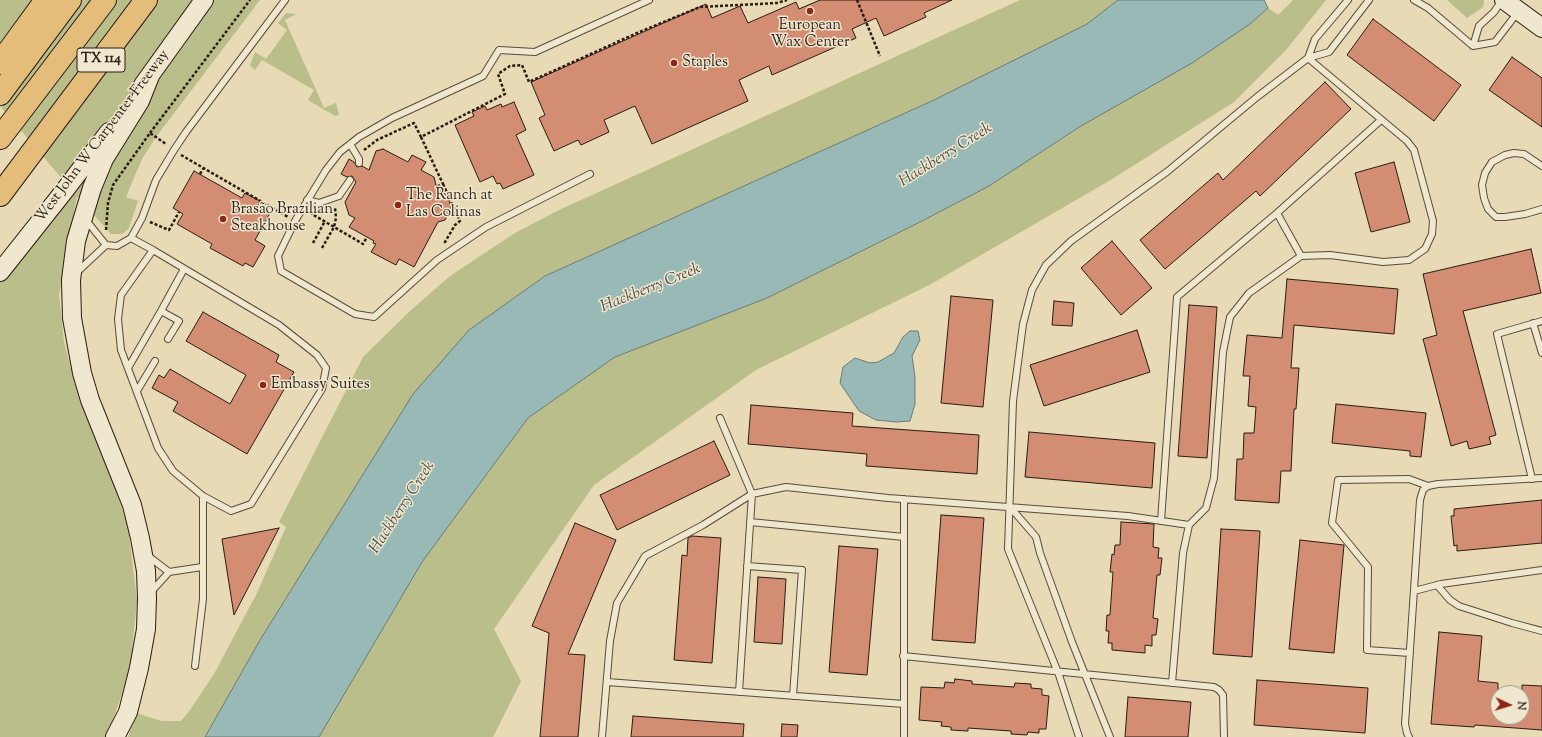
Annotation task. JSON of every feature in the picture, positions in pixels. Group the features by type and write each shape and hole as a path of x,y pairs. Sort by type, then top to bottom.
{"highway":[{"path":"0,63 46,0"},
{"path":"0,94 70,0"},
{"path":"0,138 105,0"},
{"path":"57,119 129,0"},
{"name":"TX 114","path":"0,195 146,0"}],"main road":[{"name":"West John W Carpenter Freeway","path":"0,272 65,190 150,76 204,0"},
{"path":"180,32 216,0"},
{"path":"1503,0 1542,28"},
{"path":"115,737 128,712 139,668 146,629 146,571 132,505 90,400 82,373 72,318 72,277 76,241 84,213 104,159 140,101 150,76"}],"lane":[{"path":"72,277 90,258 106,245 117,246 131,238 142,218 156,180 174,150 285,0"},
{"path":"590,174 486,227 437,260 374,317 355,314 281,271 278,256 295,221 326,170 340,152 359,137 392,118 483,76 499,50 535,52 649,0"},
{"path":"1308,58 1315,39 1348,0"},
{"path":"1080,737 1058,671 1008,549 1013,401 1023,324 1032,290 1046,265 1071,242 1168,171 1257,97 1308,58 1329,52 1369,0"},
{"path":"1414,0 1428,8 1473,46"},
{"path":"1473,46 1478,26 1494,12 1503,0"},
{"path":"1473,46 1494,42 1519,11"},
{"path":"1172,682 1183,553 1189,525 1206,508 1214,478 1223,352 1230,317 1249,293 1301,256 1330,255 1383,262 1409,260 1425,249 1432,234 1433,221 1414,150 1407,141 1308,58"},
{"path":"1161,521 1177,297 1277,213 1381,120"},
{"path":"350,144 359,159 359,164"},
{"path":"1542,166 1524,154 1514,153 1505,155 1492,162 1485,173 1482,185 1484,198 1488,209 1496,217 1518,215 1542,209"},
{"path":"308,200 318,203 339,196 350,180"},
{"path":"84,213 86,220 106,245"},
{"path":"1277,213 1301,256"},
{"path":"131,238 153,250 279,325 317,355 326,368 322,389 251,504 231,511 203,496 174,471 158,448 121,350 118,319 121,295 153,250"},
{"path":"128,368 162,311 184,269"},
{"path":"162,311 179,321 168,339"},
{"path":"1532,479 1497,334 1542,321"},
{"path":"1533,323 1542,354"},
{"path":"137,391 155,361"},
{"path":"720,418 752,494 738,692"},
{"path":"1409,737 1405,724 1420,500 1423,490 1428,486 1438,484 1542,478"},
{"path":"1410,653 1367,650 1368,567 1332,523 1338,480 1409,479 1428,486"},
{"path":"602,737 610,640 617,603 645,556 703,525 752,494 786,487 904,499 1128,516 1189,525"},
{"path":"195,666 203,599 203,496"},
{"path":"904,499 904,737"},
{"path":"1010,507 1036,537 1040,553 1072,642 1110,737"},
{"path":"750,522 904,537"},
{"path":"142,550 157,564 169,572"},
{"path":"747,566 802,570 793,696"},
{"path":"147,598 169,572 202,567"},
{"path":"1414,591 1437,585 1542,570"},
{"path":"1437,585 1450,600 1459,606 1542,631"},
{"path":"903,656 1214,687 1224,695 1224,737"},
{"path":"606,682 904,704"}],"path":[{"path":"106,245 108,203 113,185 150,133 250,0"},
{"path":"422,137 505,94 498,74 510,66 522,65 529,82 636,33 700,7 777,3 787,0"},
{"path":"857,0 880,56"},
{"path":"364,156 362,151 377,140 414,122 460,221 455,225 445,242 443,240"},
{"path":"150,133 203,169 243,190 295,221"},
{"path":"200,174 203,169"},
{"path":"436,187 443,184"},
{"path":"322,248 334,227 336,218 335,203"},
{"path":"316,211 312,214 363,244 367,237"},
{"path":"142,218 169,230 179,212"},
{"path":"313,243 325,221"}],"green space":[{"path":"0,0 260,0 156,137 142,159 126,197 138,201 129,228 122,234 111,234 77,196 59,295 64,342 73,376 101,448 128,526 137,601 130,670 107,737 0,737 0,282 70,188 0,106"},
{"path":"1020,0 1118,0 1087,24 934,100 545,276 469,330 369,467 260,640 205,737 128,737 136,713 162,721 181,721 190,710 214,674 257,593 286,527 279,522 363,357 410,311 450,276 515,233 557,211"},
{"path":"1293,0 1326,0 1286,50 1234,102 1109,181 931,284 756,370 594,485 494,629 521,681 493,737 319,737 422,562 528,418 615,357 767,298 989,186 1081,126 1250,24 1268,8 1278,15"},
{"path":"1447,0 1484,0 1484,3 1483,7 1467,18"},
{"path":"286,13 296,14 285,20 324,108 336,103 339,115 335,116 308,100 314,90 262,60 255,70 250,65 255,52 266,59 287,30 278,23"}],"water":[{"name":"Hackberry Creek","path":"1118,0 1264,0 1268,8 1250,24 1192,63 1081,126 989,186 767,298 615,357 528,418 422,562 319,737 205,737 260,640 413,394 469,330 545,276 934,100 1087,24"},
{"path":"910,331 918,331 920,340 912,356 915,377 915,404 910,421 896,422 876,420 859,411 840,383 843,367 855,358 870,363 878,362 894,353 903,337"}],"building":[{"path":"820,0 952,0 924,13 926,17 884,36 876,18 852,29 856,38 772,75 769,66 739,80 748,101 652,144 635,106 604,120 609,132 581,145 578,140 554,151 539,118 545,115 531,82 706,4 712,18 740,6 748,23 796,2 799,9"},
{"path":"1373,19 1461,85 1434,121 1347,55"},
{"path":"1512,57 1542,78 1542,127 1489,90"},
{"path":"1325,82 1351,109 1260,196 1256,191 1165,269 1140,240 1218,173 1223,180"},
{"path":"514,102 526,130 516,135 534,175 503,189 500,183 497,184 493,176 480,182 455,125 474,116 472,112 485,106 487,110 501,104 502,107"},
{"name":"The Ranch at Las Colinas","path":"383,149 408,162 412,155 426,162 421,170 434,177 437,189 448,196 451,208 445,220 438,222 414,267 399,259 396,265 371,252 376,244 373,243 374,241 349,227 355,218 349,215 345,202 356,182 352,176 347,177 341,174 349,159 354,162 357,167 362,166 369,170 376,151"},
{"path":"1394,162 1410,222 1371,232 1355,173"},
{"name":"Brasão Brazilian Steakhouse","path":"194,171 242,198 245,193 260,201 258,206 270,213 255,240 265,246 253,267 245,263 243,266 210,248 212,244 177,224 183,214 173,208"},
{"path":"1112,241 1152,288 1121,315 1081,268"},
{"path":"1531,249 1541,293 1463,311 1496,435 1489,437 1491,444 1469,449 1467,441 1451,446 1423,339 1437,335 1423,274"},
{"path":"1287,279 1398,289 1394,334 1294,325 1291,368 1299,368 1296,409 1294,409 1291,471 1281,471 1279,503 1235,500 1237,459 1243,459 1244,433 1254,433 1256,407 1248,406 1250,376 1243,376 1247,335 1282,338"},
{"path":"951,296 993,300 983,407 941,403"},
{"path":"1054,301 1074,303 1072,326 1052,325"},
{"path":"1189,305 1217,307 1207,458 1178,456"},
{"name":"Embassy Suites","path":"203,312 279,355 276,362 294,372 247,454 173,411 178,402 152,388 159,375 164,378 170,369 230,404 246,375 186,341"},
{"path":"1137,330 1150,372 1044,406 1030,365"},
{"path":"1336,404 1426,413 1421,457 1410,456 1410,451 1332,443"},
{"path":"751,405 853,413 852,426 979,435 977,474 866,466 867,454 748,444"},
{"path":"1029,432 1155,443 1152,488 1025,477"},
{"path":"714,441 730,475 617,530 600,495"},
{"path":"1542,500 1542,543 1457,551 1457,545 1454,546 1451,516 1454,516 1454,509"},
{"path":"941,515 984,518 975,643 932,640"},
{"path":"1121,522 1154,524 1153,547 1159,548 1158,558 1162,558 1160,575 1157,575 1153,618 1158,619 1156,635 1152,635 1152,646 1145,645 1145,653 1112,650 1112,643 1108,643 1109,631 1106,631 1107,615 1110,615 1113,572 1110,572 1112,554 1114,555 1115,545 1120,545"},
{"path":"575,523 616,540 568,654 585,655 578,737 540,737 549,633 532,626"},
{"path":"279,528 234,615 222,539"},
{"path":"1221,529 1260,531 1252,657 1213,654"},
{"path":"692,536 721,538 712,663 674,660 682,555 687,556 688,538"},
{"path":"1300,540 1344,545 1334,653 1289,649"},
{"path":"839,546 878,549 867,675 829,672"},
{"path":"758,577 786,579 782,644 754,642"},
{"path":"1439,632 1482,636 1478,681 1498,683 1498,685 1490,685 1490,725 1530,725 1530,685 1542,686 1542,730 1475,725 1474,727 1431,724"},
{"path":"955,679 972,681 972,684 1014,687 1015,683 1031,684 1031,688 1042,689 1042,695 1049,696 1046,729 1039,729 1039,733 1028,732 1027,735 1011,734 1011,731 968,728 968,731 951,730 951,727 941,726 942,722 919,720 921,687 944,688 945,682 954,683"},
{"path":"1257,680 1368,688 1365,733 1254,725"},
{"path":"1128,697 1191,702 1188,737 1125,737"},
{"path":"633,716 744,724 743,737 631,737"},
{"path":"782,724 798,725 797,737 781,737"}],"place":[{"name":"European Wax Center","path":"810,11"},
{"name":"Staples","path":"674,63"},
{"name":"The Ranch at Las Colinas","path":"398,205"},
{"name":"Brasão Brazilian Steakhouse","path":"223,219"},
{"name":"Embassy Suites","path":"263,385"}]}
